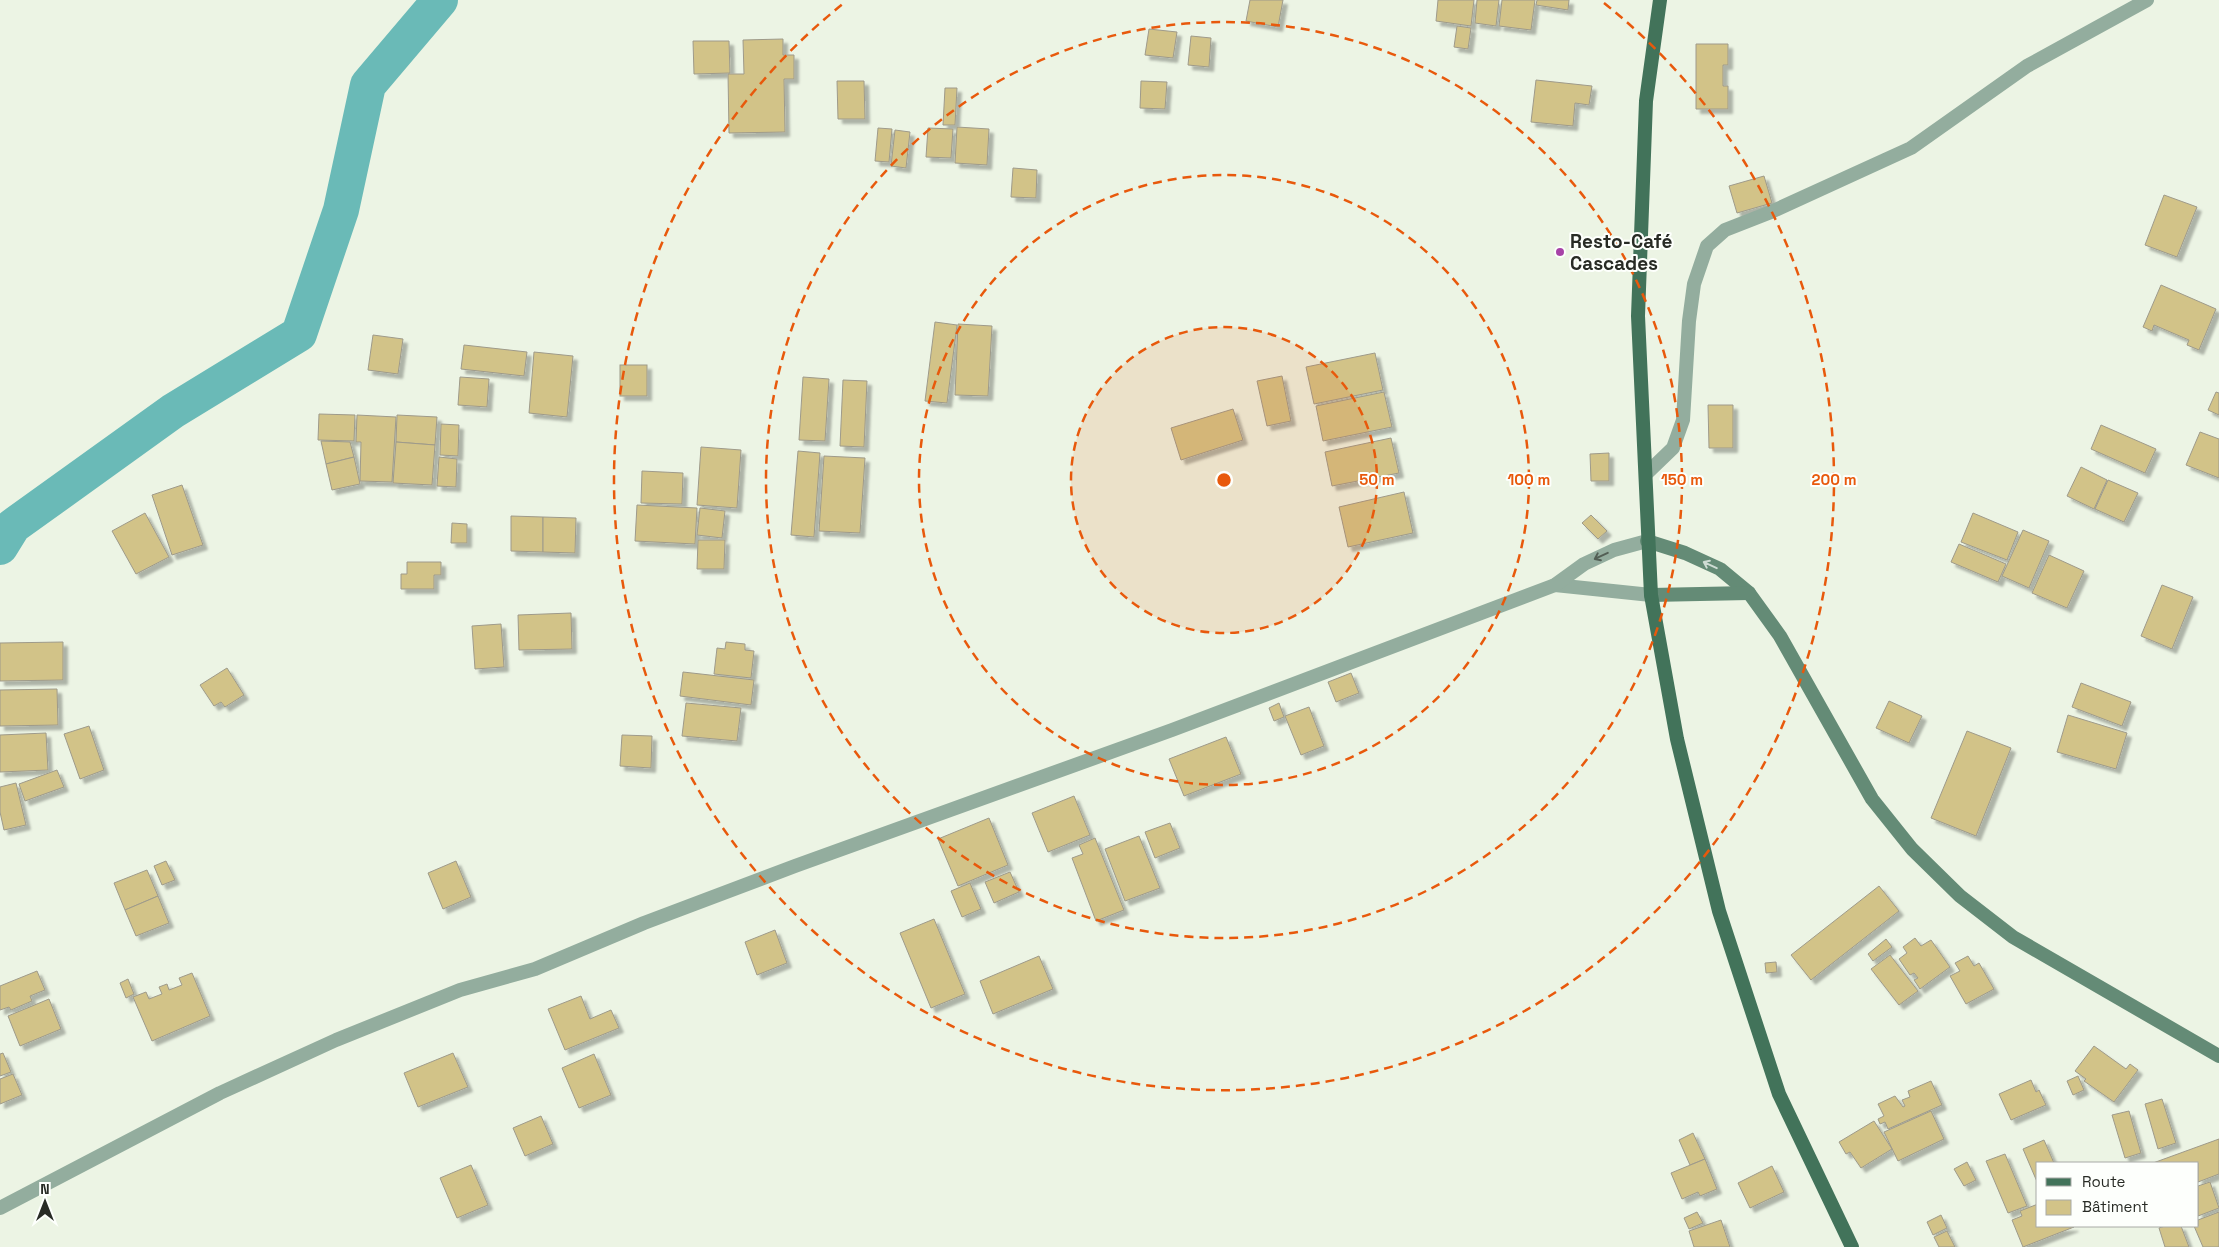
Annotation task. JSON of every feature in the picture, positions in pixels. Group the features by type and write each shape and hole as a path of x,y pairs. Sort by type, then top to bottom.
{"main road":[{"path":"1660,0 1646,101 1638,316 1651,595 1677,739 1719,911 1779,1094 1852,1247"},
{"path":"1647,541 1685,553 1720,569 1749,593 1780,636 1872,799 1912,849 1960,896 2013,937 2219,1056"},
{"path":"1651,595 1749,593"}],"street":[{"path":"1646,474 1673,448 1683,420 1689,321 1694,284 1707,246 1726,230 1771,212 1911,148 2027,66 2147,0"},
{"path":"0,1208 220,1092 336,1040 460,990 535,969 644,923 838,849 1172,730 1555,585 1584,564 1614,550 1647,541"},
{"path":"1555,585 1651,595"}],"building":[{"path":"1250,0 1283,0 1278,27 1246,21"},
{"path":"1438,0 1474,0 1471,26 1436,21"},
{"path":"1477,0 1499,0 1496,26 1475,23"},
{"path":"1502,0 1535,0 1531,30 1499,26"},
{"path":"1537,0 1569,0 1568,10 1536,5"},
{"path":"1457,26 1471,28 1468,49 1454,47"},
{"path":"1149,29 1177,32 1173,58 1145,55"},
{"path":"1191,36 1211,38 1209,67 1188,65"},
{"path":"783,39 783,55 794,55 794,79 784,79 785,132 729,133 728,74 744,74 743,40"},
{"path":"693,41 729,41 730,73 694,74"},
{"path":"1696,44 1728,44 1728,65 1723,65 1723,86 1728,86 1728,109 1696,109"},
{"path":"1536,80 1592,86 1589,105 1575,103 1573,126 1531,122"},
{"path":"837,81 864,81 865,119 838,119"},
{"path":"1141,81 1167,82 1165,109 1140,108"},
{"path":"945,88 957,88 955,125 943,125"},
{"path":"957,127 989,129 987,165 955,163"},
{"path":"878,128 892,129 889,162 875,161"},
{"path":"928,128 953,129 951,158 926,157"},
{"path":"895,130 910,132 906,168 891,166"},
{"path":"1013,168 1037,170 1036,198 1011,197"},
{"path":"1764,176 1772,203 1737,213 1729,186"},
{"path":"2164,195 2197,207 2177,257 2145,245"},
{"path":"2161,285 2216,309 2199,350 2187,345 2189,340 2154,325 2152,331 2143,327"},
{"path":"935,322 957,325 947,403 925,401"},
{"path":"958,324 992,326 988,396 955,395"},
{"path":"373,335 403,339 398,374 368,370"},
{"path":"464,345 527,352 524,376 461,369"},
{"path":"534,352 573,356 567,417 529,413"},
{"path":"1375,353 1383,390 1314,404 1306,367"},
{"path":"620,365 647,365 647,396 620,396"},
{"path":"1282,376 1291,421 1267,426 1257,381"},
{"path":"460,377 489,379 487,407 458,405"},
{"path":"803,377 829,379 825,441 799,440"},
{"path":"843,380 867,381 864,447 840,446"},
{"path":"1384,392 1392,427 1323,441 1316,406"},
{"path":"2216,392 2219,393 2219,415 2208,410"},
{"path":"1708,405 1733,405 1733,448 1709,448"},
{"path":"1233,409 1243,440 1181,460 1171,428"},
{"path":"319,414 355,415 354,441 318,440"},
{"path":"357,415 396,417 392,482 360,481 361,442 356,442"},
{"path":"397,415 437,417 435,445 396,442"},
{"path":"441,424 459,425 458,456 440,455"},
{"path":"2101,425 2156,449 2145,473 2091,449"},
{"path":"2200,432 2219,439 2219,478 2186,465"},
{"path":"1391,438 1399,473 1332,486 1325,452"},
{"path":"321,441 350,442 354,457 326,464"},
{"path":"396,442 435,445 432,485 393,483"},
{"path":"701,447 741,450 737,508 697,505"},
{"path":"798,451 820,453 814,537 791,535"},
{"path":"1609,453 1609,481 1591,481 1590,454"},
{"path":"824,456 865,458 860,533 819,531"},
{"path":"354,457 360,484 332,490 326,464"},
{"path":"439,457 457,459 456,487 437,486"},
{"path":"2081,467 2107,480 2094,509 2067,496"},
{"path":"642,471 683,473 682,504 641,503"},
{"path":"2108,480 2138,493 2124,522 2095,509"},
{"path":"182,485 203,545 172,555 152,495"},
{"path":"1404,492 1413,533 1348,547 1339,507"},
{"path":"637,505 697,508 695,544 635,541"},
{"path":"700,508 725,511 722,538 697,535"},
{"path":"145,513 169,557 136,574 112,531"},
{"path":"1973,513 2018,532 2007,560 1961,542"},
{"path":"1591,515 1607,531 1598,539 1582,523"},
{"path":"511,516 543,517 543,552 511,551"},
{"path":"543,517 576,518 575,553 543,552"},
{"path":"452,523 467,524 467,543 451,543"},
{"path":"2023,530 2049,541 2029,588 2002,576"},
{"path":"698,540 725,540 724,569 697,569"},
{"path":"1959,544 2006,564 1998,582 1951,562"},
{"path":"2049,555 2084,571 2067,608 2032,593"},
{"path":"407,562 441,562 441,575 434,575 434,589 401,589 401,574 407,574"},
{"path":"2162,585 2193,597 2172,649 2141,636"},
{"path":"571,613 572,649 519,650 518,615"},
{"path":"501,624 504,667 475,669 472,626"},
{"path":"63,642 63,680 0,681 0,643"},
{"path":"726,642 745,644 745,650 754,651 751,678 714,674 717,648 725,649"},
{"path":"227,668 244,695 225,707 221,702 214,706 200,685"},
{"path":"683,672 754,680 751,705 680,696"},
{"path":"1351,673 1359,693 1336,702 1328,682"},
{"path":"2081,683 2131,702 2122,726 2072,707"},
{"path":"57,689 58,725 0,726 0,690"},
{"path":"1889,701 1922,716 1909,743 1876,728"},
{"path":"686,703 741,708 737,741 682,736"},
{"path":"1279,703 1284,717 1274,721 1269,708"},
{"path":"1309,707 1324,746 1301,755 1285,716"},
{"path":"2068,715 2127,733 2116,769 2057,752"},
{"path":"89,726 104,770 80,779 64,734"},
{"path":"1967,731 2011,748 1976,836 1931,818"},
{"path":"46,733 48,770 0,772 0,735"},
{"path":"622,735 652,736 651,768 620,766"},
{"path":"1226,737 1241,774 1184,796 1169,759"},
{"path":"57,770 64,787 25,801 19,784"},
{"path":"16,783 26,825 4,830 0,812 0,787"},
{"path":"1074,796 1090,835 1048,852 1032,813"},
{"path":"989,818 1008,865 958,886 938,839"},
{"path":"1170,823 1180,848 1155,858 1145,832"},
{"path":"1139,836 1160,888 1125,901 1105,849"},
{"path":"1095,838 1124,910 1096,921 1072,858 1083,854 1079,845"},
{"path":"166,861 175,880 162,885 154,866"},
{"path":"456,861 471,897 443,909 428,873"},
{"path":"147,870 158,896 125,910 114,883"},
{"path":"1010,872 1019,892 994,903 985,882"},
{"path":"970,883 981,909 962,917 951,891"},
{"path":"1879,886 1899,911 1811,980 1791,955"},
{"path":"158,896 169,923 136,936 125,910"},
{"path":"934,919 965,994 931,1008 900,933"},
{"path":"775,930 787,963 757,975 745,942"},
{"path":"1915,938 1921,946 1931,940 1950,967 1920,989 1914,980 1918,978 1914,973 1910,975 1899,959 1907,953 1903,947"},
{"path":"1886,939 1892,947 1873,961 1868,954"},
{"path":"1890,955 1918,991 1899,1005 1871,969"},
{"path":"1039,956 1053,989 993,1014 980,981"},
{"path":"1968,956 1974,966 1979,963 1994,989 1966,1004 1950,976 1960,971 1955,963"},
{"path":"1776,962 1777,972 1766,973 1765,963"},
{"path":"37,971 45,990 30,996 32,1001 11,1010 9,1007 0,1010 0,986"},
{"path":"192,973 210,1016 152,1041 133,997 146,992 149,999 162,994 159,987 167,984 169,990 182,985 179,978"},
{"path":"128,979 134,994 126,998 120,983"},
{"path":"581,996 590,1019 611,1010 619,1028 565,1050 548,1009"},
{"path":"49,999 61,1029 20,1046 8,1016"},
{"path":"2094,1046 2126,1069 2130,1064 2138,1070 2114,1102 2084,1081 2086,1079 2075,1071"},
{"path":"3,1053 11,1072 0,1076 0,1054"},
{"path":"453,1053 468,1087 418,1107 404,1073"},
{"path":"594,1054 611,1095 579,1108 562,1068"},
{"path":"13,1074 22,1095 0,1104 0,1079"},
{"path":"2078,1076 2084,1090 2073,1095 2067,1081"},
{"path":"2031,1080 2036,1092 2039,1090 2046,1105 2011,1120 1999,1094"},
{"path":"1931,1081 1942,1105 1888,1129 1885,1122 1880,1124 1878,1119 1884,1116 1878,1104 1895,1096 1903,1107 1905,1106 1902,1100 1910,1097 1908,1091"},
{"path":"2162,1099 2176,1143 2158,1149 2145,1104"},
{"path":"1931,1111 1944,1139 1898,1161 1884,1132"},
{"path":"2129,1111 2141,1153 2125,1158 2112,1115"},
{"path":"541,1116 553,1144 525,1156 513,1128"},
{"path":"1874,1121 1892,1149 1861,1168 1850,1152 1846,1154 1839,1142"},
{"path":"1693,1133 1705,1159 1690,1165 1679,1140"},
{"path":"2219,1139 2219,1174 2199,1182 2199,1162 2156,1162"},
{"path":"2044,1140 2054,1162 2036,1162 2036,1179 2023,1149"},
{"path":"2005,1154 2027,1206 2008,1213 1986,1161"},
{"path":"1705,1159 1717,1189 1700,1196 1698,1192 1682,1199 1671,1173"},
{"path":"1967,1162 1976,1180 1964,1186 1954,1169"},
{"path":"471,1165 488,1205 457,1218 440,1178"},
{"path":"1772,1166 1784,1192 1750,1208 1738,1183"},
{"path":"2210,1182 2219,1208 2199,1216 2199,1186"},
{"path":"2036,1205 2036,1227 2074,1227 2023,1247 2012,1220 2022,1216 2020,1211"},
{"path":"1697,1212 1703,1223 1689,1229 1684,1218"},
{"path":"2219,1212 2219,1247 2203,1247 2194,1227 2199,1227 2199,1220"},
{"path":"1941,1215 1947,1228 1933,1235 1927,1222"},
{"path":"1721,1220 1730,1247 1694,1247 1689,1231"},
{"path":"2181,1227 2189,1247 2165,1247 2159,1228"},
{"path":"1947,1231 1955,1247 1939,1247 1934,1237"}],"waterway":[{"path":"0,547 13,526 173,411 299,334 341,210 368,85 440,0"}],"place":[{"name":"Resto-Café Cascades","path":"1560,252"}]}
